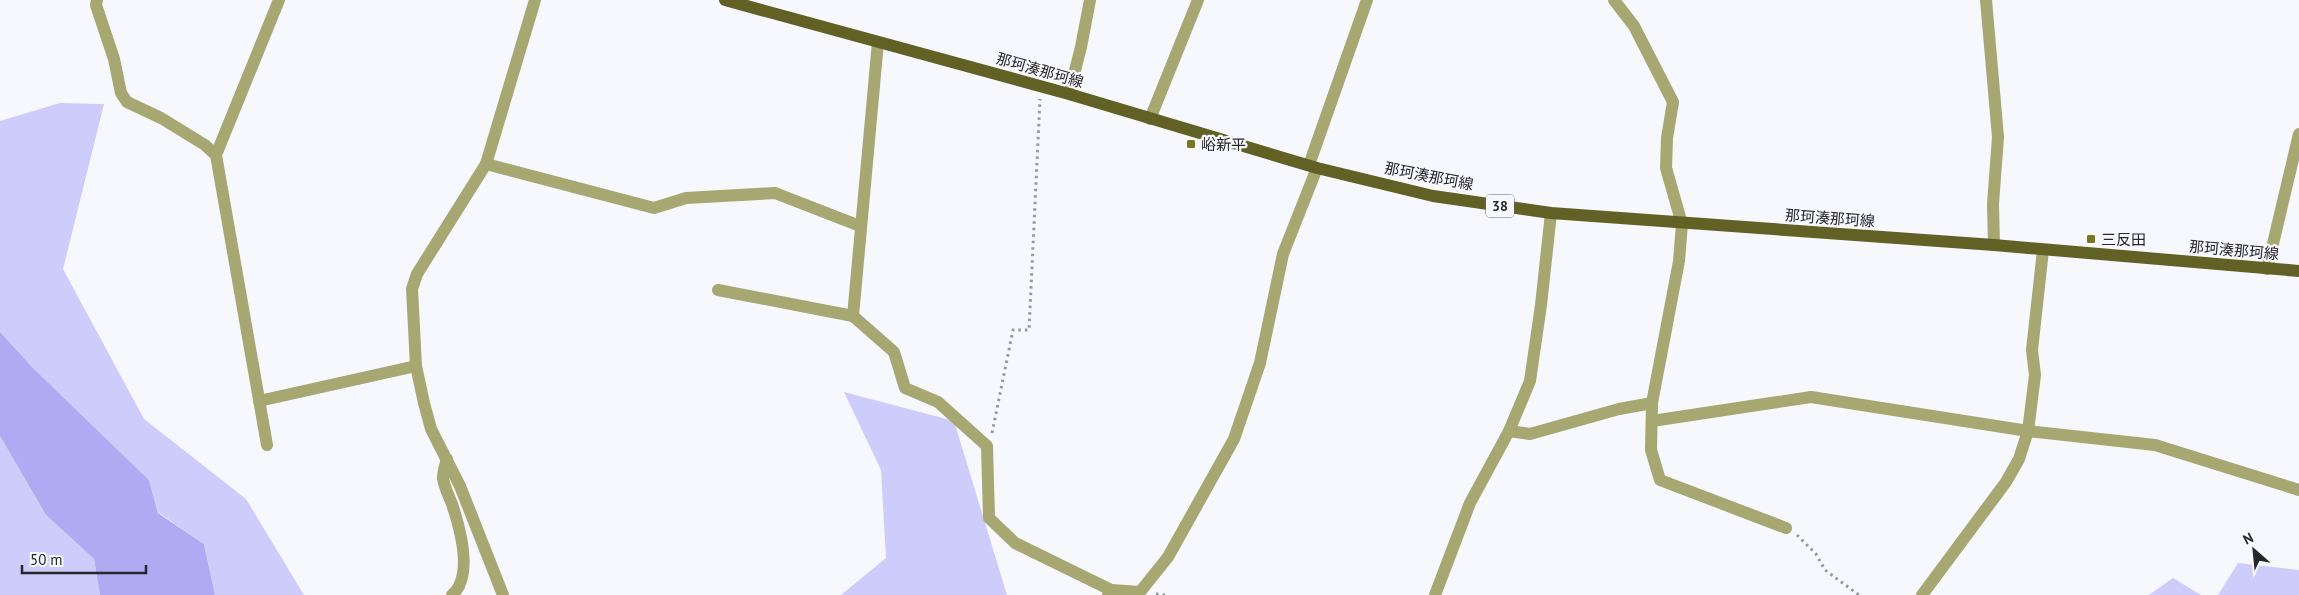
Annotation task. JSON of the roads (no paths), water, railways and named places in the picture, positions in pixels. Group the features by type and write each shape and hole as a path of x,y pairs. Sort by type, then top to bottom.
{"main road":[{"name":"那珂湊那珂線","path":"725,0 1041,86 1313,166 1433,196 1550,213 1994,245 2299,272"}],"street":[{"path":"97,0 96,5 114,59 121,93 127,102 160,118 205,145 216,155"},
{"path":"267,445 216,155 279,0"},
{"path":"504,595 447,459 430,428 416,366 412,289 417,274 486,164 535,0"},
{"path":"1069,94 1090,0"},
{"path":"1150,119 1198,0"},
{"path":"718,290 853,316 894,352 905,388 938,402 987,446 989,518 1015,543 1109,592 1140,592 1168,556 1234,439 1260,363 1283,254 1367,0"},
{"path":"1614,0 1634,26 1672,102 1667,138 1666,168 1682,224 1679,261 1652,403 1651,450 1660,480 1786,528"},
{"path":"1986,0 1998,137 1993,204 1994,245"},
{"path":"853,316 878,42"},
{"path":"2267,269 2299,134"},
{"path":"486,164 654,208 686,198 775,193 860,226"},
{"path":"1435,595 1470,503 1509,431 1530,381 1541,305 1550,213"},
{"path":"1922,595 2006,482 2019,459 2028,431 2034,375 2032,350 2043,250"},
{"path":"259,401 416,366"},
{"path":"1652,421 1811,397 2028,431 2155,446 2299,490"},
{"path":"1509,431 1530,434 1619,409 1652,403"},
{"path":"447,459 443,480 453,506 464,554 460,588 452,595"}],"place":[{"name":"峪新平","path":"1191,144"},
{"name":"三反田","path":"2091,239"}]}
